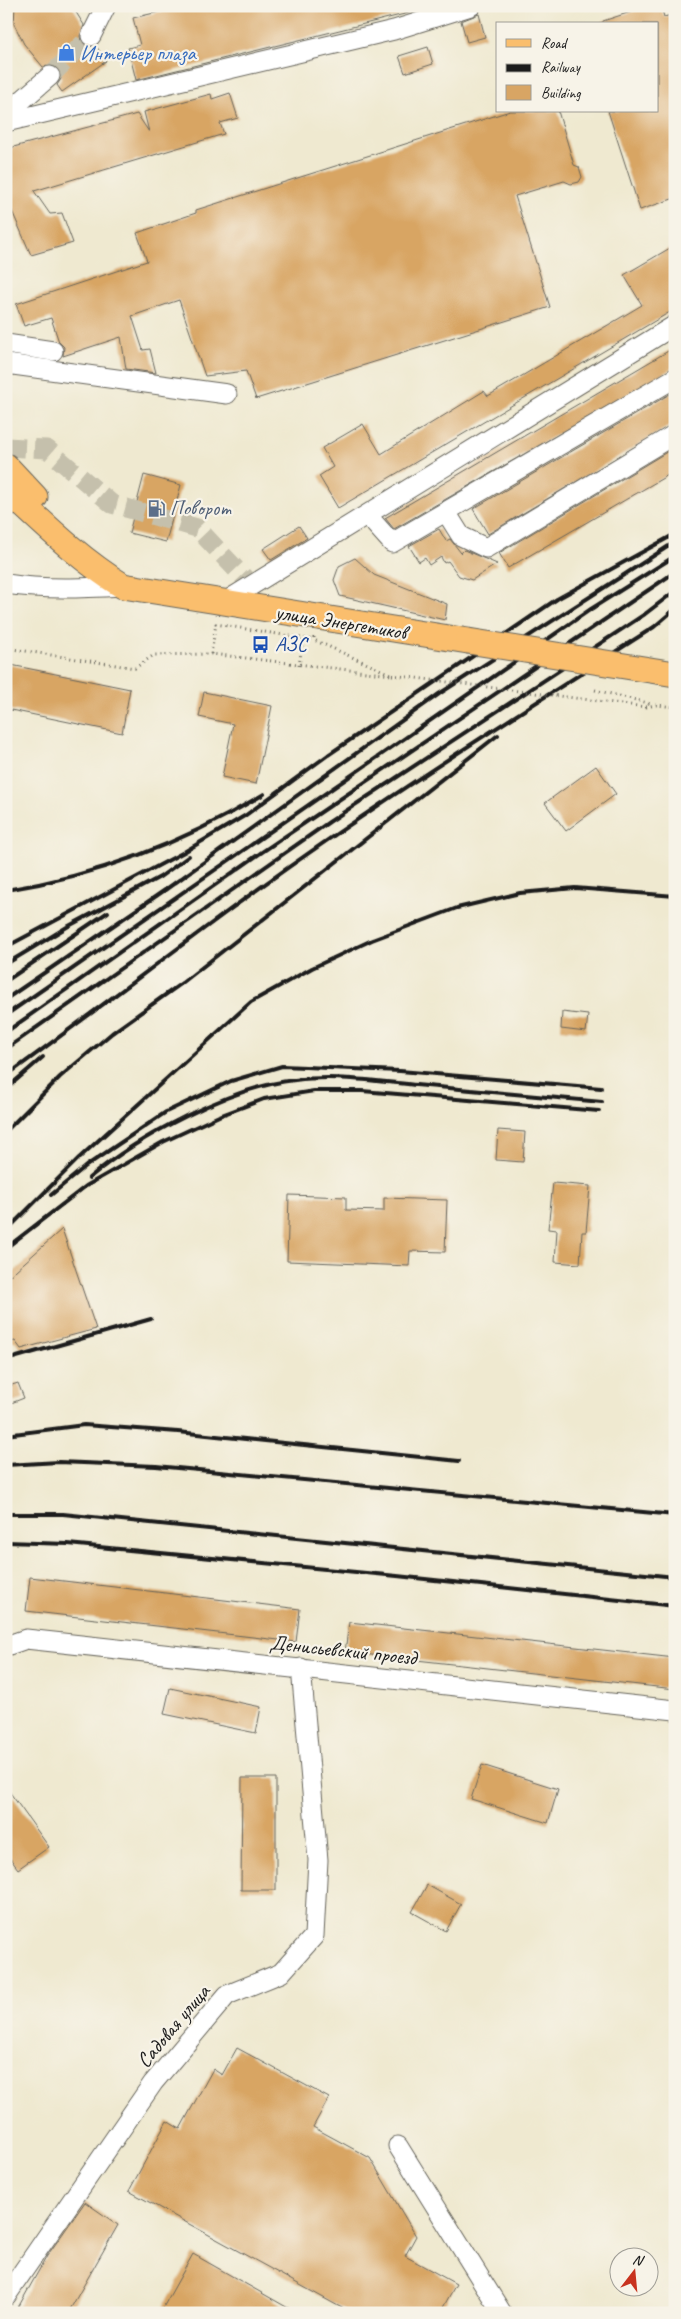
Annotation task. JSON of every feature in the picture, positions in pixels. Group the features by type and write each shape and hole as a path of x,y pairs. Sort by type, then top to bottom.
{"main road":[{"path":"6,466 78,542 123,586"},
{"path":"6,489 69,547 97,570 123,586"},
{"name":"улица Энергетиков","path":"123,586 223,604 675,674"}],"street":[{"path":"91,36 106,6"},
{"path":"6,122 394,30 470,6"},
{"path":"6,114 50,76"},
{"path":"223,604 675,325"},
{"path":"6,344 53,351"},
{"path":"6,364 227,394"},
{"path":"367,515 392,543 675,378"},
{"path":"446,512 461,536 486,548 675,434"},
{"name":"улица Энергетиков","path":"6,584 27,587 77,588 123,586"},
{"name":"Денисьевский проезд","path":"6,1646 26,1639 675,1710"},
{"name":"Садовая улица","path":"6,2296 154,2083 227,1994 281,1973 314,1936 318,1860 301,1668"},
{"path":"398,2146 502,2313"}],"path":[{"path":"211,654 216,624 314,640"},
{"path":"299,666 303,638"},
{"path":"6,648 136,668 154,654 211,654 646,707 675,708"},
{"path":"595,690 648,703 652,706"}],"building":[{"name":"Интерьер плаза","path":"15,6 72,6 84,25 80,36 81,42 86,46 96,46 106,61 62,92 57,85 61,79 59,69 53,65 43,67 24,44 14,24"},
{"path":"184,6 417,6 417,11 136,80 128,48 140,45 133,18"},
{"path":"649,6 661,6 664,17 675,14 675,198 640,210 608,112 658,112 658,22 603,21"},
{"path":"479,14 485,37 467,42 461,21"},
{"path":"428,47 433,64 405,73 399,56"},
{"path":"230,93 238,118 220,123 224,134 34,191 50,214 62,213 73,243 31,255 6,197 6,149 137,114 149,132 144,112 211,94 212,99"},
{"path":"507,112 558,112 574,165 579,167 582,177 579,182 571,184 564,181 515,196 550,307 256,399 246,371 205,376 179,300 132,316 143,350 150,349 156,373 126,369 121,337 63,356 64,347 59,342 51,318 24,326 16,304 147,261 137,233 196,213 196,210"},
{"path":"670,248 675,257 675,309 338,508 319,476 333,467 322,448 363,424 381,454 484,391 488,396 642,305 624,275"},
{"path":"675,347 675,367 394,529 385,518"},
{"path":"675,391 675,423 488,534 473,509"},
{"path":"675,447 675,471 508,568 499,553"},
{"path":"144,475 181,485 166,542 129,533"},
{"path":"299,526 307,538 271,560 263,549"},
{"path":"439,529 446,541 450,539 461,553 464,550 497,564 472,580 459,576 448,561 444,563 441,557 429,565 425,558 419,562 409,546"},
{"path":"355,558 374,575 447,604 445,620 340,596 334,580 339,566"},
{"path":"6,664 130,689 122,733 6,709"},
{"path":"204,692 272,706 256,784 222,777 233,724 199,717"},
{"path":"596,766 616,794 566,831 545,803"},
{"path":"562,1012 588,1015 586,1032 561,1029"},
{"path":"498,1130 525,1132 523,1162 496,1160"},
{"path":"553,1183 590,1186 586,1232 582,1232 580,1264 555,1262 557,1230 548,1229"},
{"path":"289,1195 346,1197 346,1210 384,1211 384,1198 447,1200 445,1252 410,1251 409,1266 287,1261"},
{"path":"62,1229 96,1329 21,1349 15,1341 6,1343 6,1279"},
{"path":"18,1383 24,1398 6,1405 6,1387"},
{"path":"30,1577 300,1609 296,1642 26,1611"},
{"path":"349,1622 675,1658 675,1689 345,1652"},
{"path":"170,1688 261,1707 256,1733 164,1714"},
{"path":"482,1765 558,1789 548,1823 471,1799"},
{"path":"242,1778 276,1778 276,1890 241,1890"},
{"path":"6,1787 49,1847 18,1869 6,1853"},
{"path":"427,1885 461,1904 446,1931 412,1912"},
{"path":"237,2048 329,2098 313,2127 370,2158 416,2236 405,2256 456,2284 440,2313 351,2313 129,2191 167,2121 180,2129 213,2069 222,2075"},
{"path":"85,2202 118,2225 68,2313 15,2313 47,2256"},
{"path":"193,2254 297,2313 160,2313"}],"tunnel":[{"path":"50,76 91,36"},
{"path":"6,447 47,449 112,504 197,528 252,586"}],"railway":[{"path":"6,947 184,852 246,815 328,755 557,599 675,534"},
{"path":"6,999 165,890 439,694 675,542"},
{"path":"6,1015 591,609 675,556"},
{"path":"6,1032 262,852 675,572"},
{"path":"6,1049 329,822 645,614 675,591"},
{"path":"6,1076 283,871 441,764 654,627 675,609"},
{"path":"6,1131 60,1077 112,1033 182,983 498,735"},
{"path":"6,890 74,876 140,855 203,827 264,794"},
{"path":"6,964 67,927 160,877 189,856"},
{"path":"6,1231 79,1158 251,1002 312,968 372,940 457,908 520,893 575,888 675,896"},
{"path":"6,981 108,912"},
{"path":"6,1089 43,1057"},
{"path":"51,1195 86,1166 166,1112 231,1081 282,1066 400,1071 601,1088"},
{"path":"89,1178 133,1146 186,1116 242,1092 270,1084 295,1080 325,1078 356,1079 602,1102"},
{"path":"6,1248 86,1186 163,1142 219,1116 264,1099 314,1091 362,1091 599,1111"},
{"path":"6,1360 151,1319"},
{"path":"6,1435 84,1425 178,1432 459,1461"},
{"path":"6,1465 59,1462 156,1466 675,1515"},
{"path":"6,1514 63,1514 675,1577"},
{"path":"6,1542 68,1544 397,1576 675,1606"}],"place":[{"name":"Интерьер плаза","path":"66,53"},
{"name":"Поворот","path":"156,508"},
{"name":"АЗС","path":"261,644"}]}
